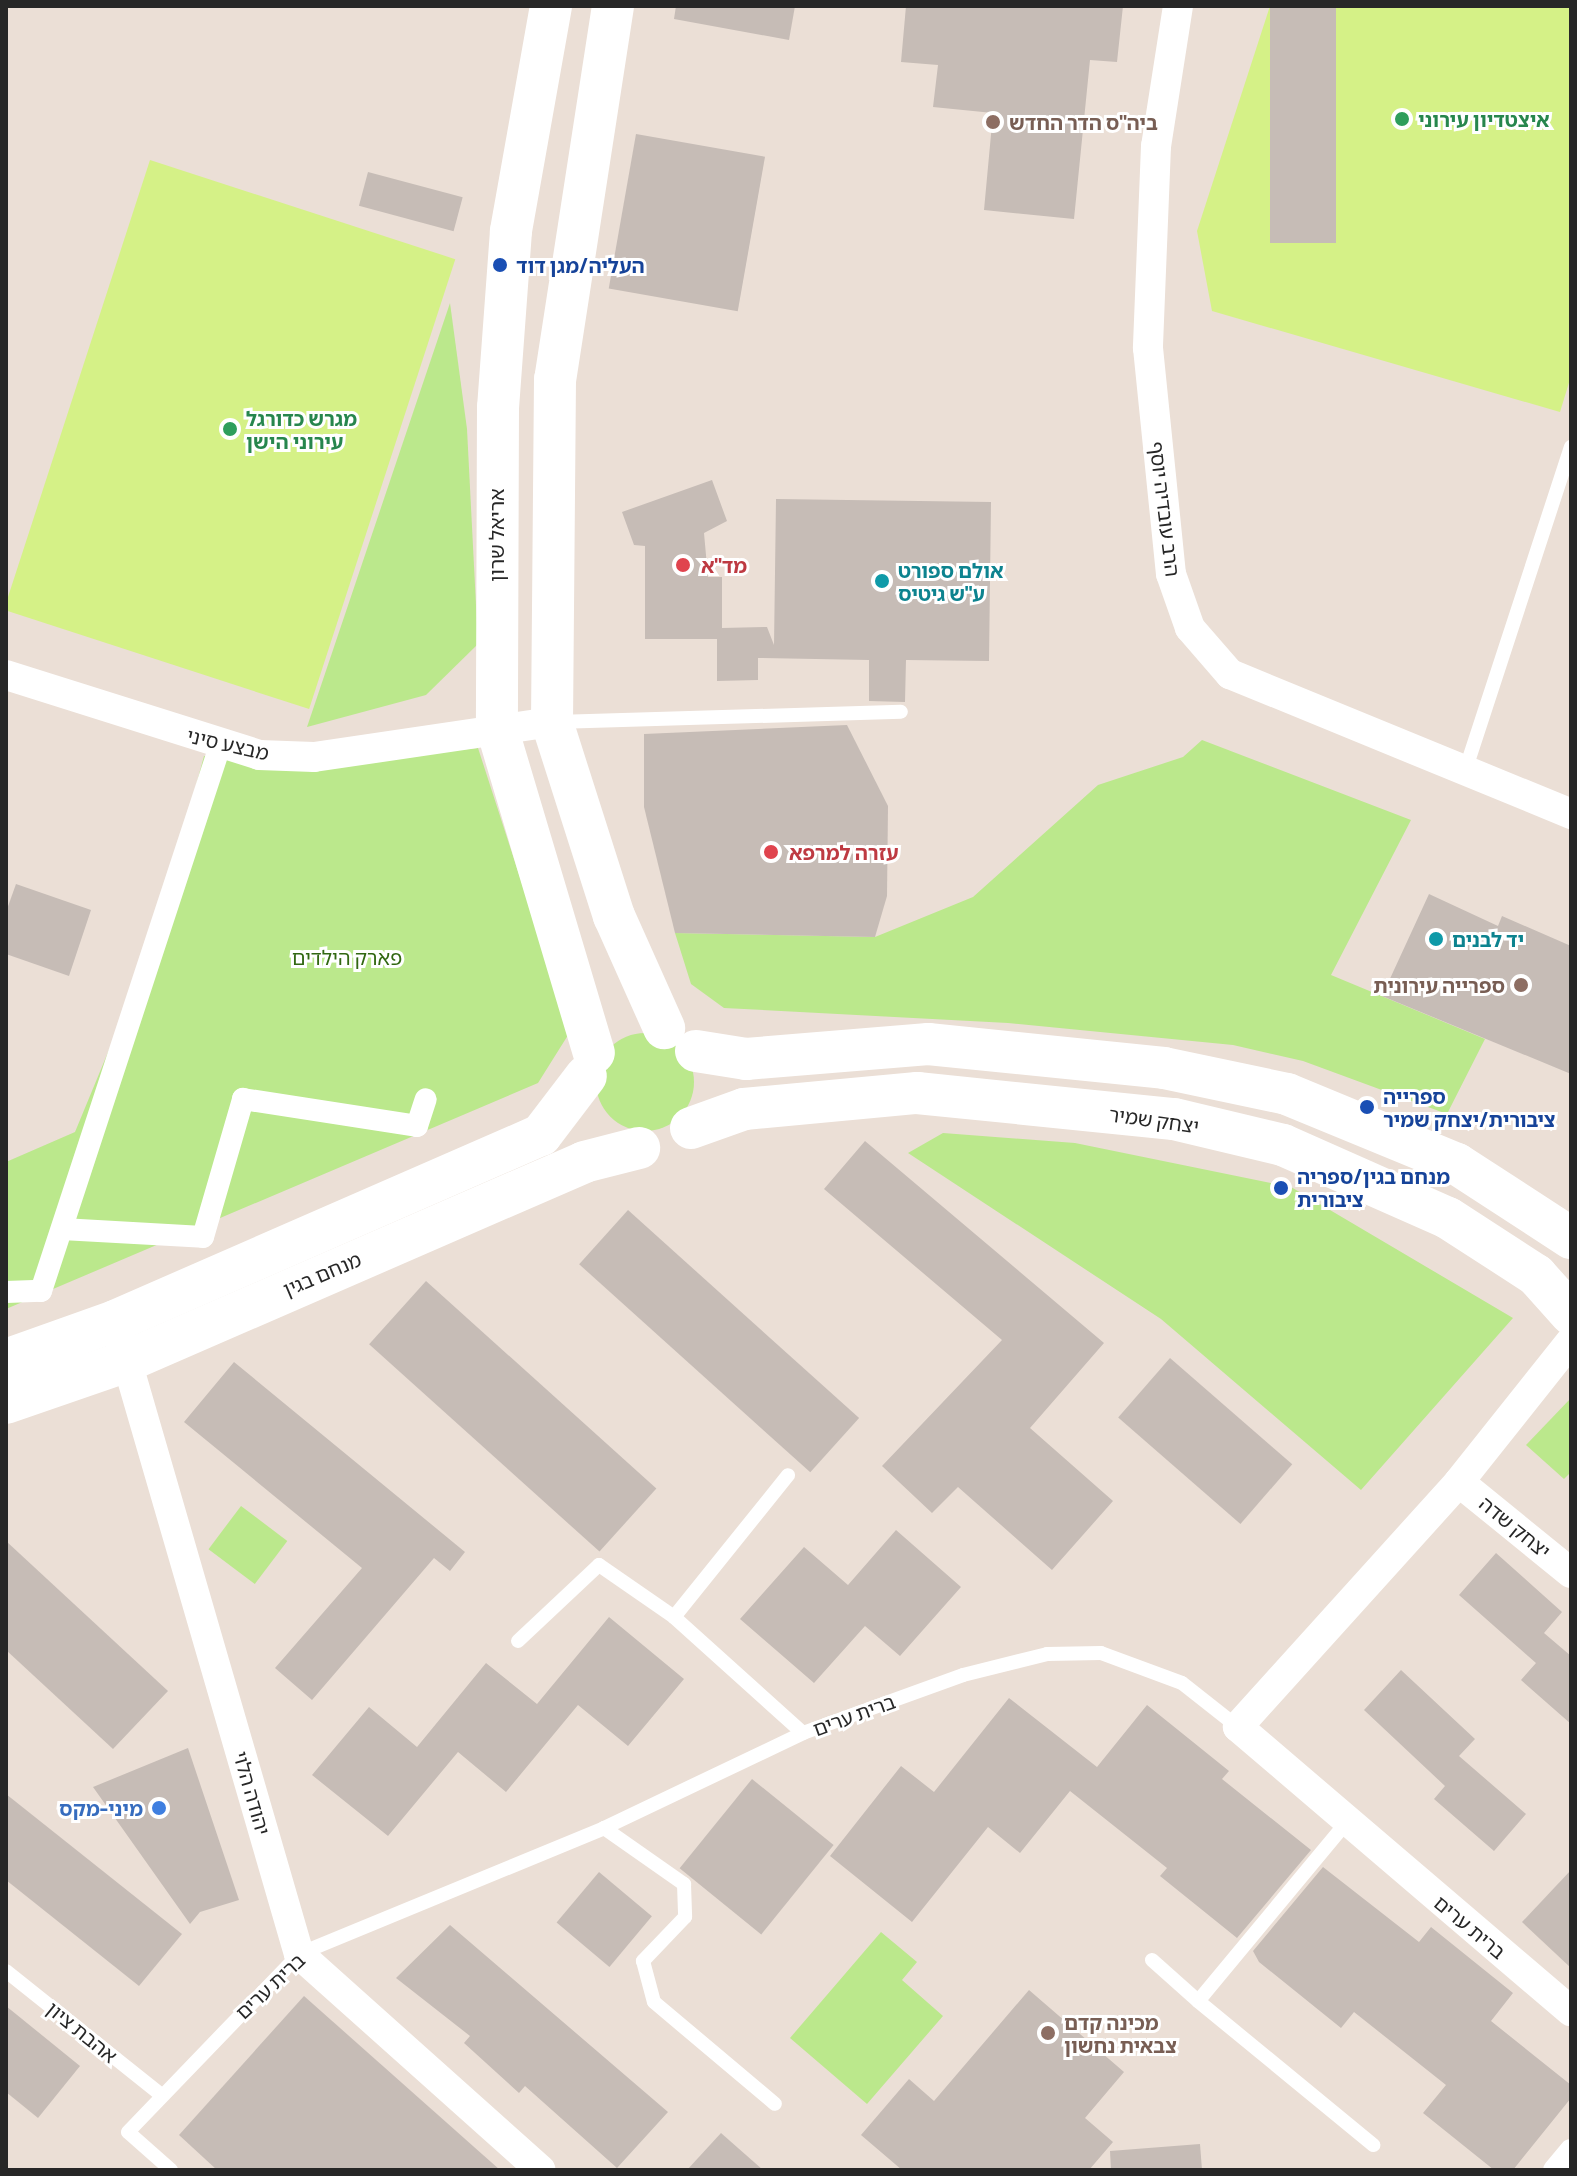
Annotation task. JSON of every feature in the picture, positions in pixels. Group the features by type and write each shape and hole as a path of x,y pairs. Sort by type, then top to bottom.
{"main road":[{"name":"אריאל שרון","path":"551,6 510,245 497,437 497,728 590,1064"},
{"path":"613,6 555,379 552,722 614,916 680,1040 707,1093 691,1128 671,1143 639,1148 598,1125 590,1064 625,1029 680,1040 746,1059 928,1044 1164,1068 1287,1094 1457,1164 1571,1238"},
{"name":"מנחם בגין","path":"6,1360 115,1321 541,1135 590,1064"},
{"name":"יצחק שמיר","path":"691,1128 744,1109 917,1093 1174,1119 1283,1145 1448,1218 1536,1275 1571,1314"},
{"name":"מנחם בגין","path":"6,1403 127,1361 584,1162 639,1148"}],"street":[{"name":"הרב עובדיה יוסף","path":"1178,6 1156,146 1148,348 1171,574 1190,628 1230,674 1466,768 1571,814"},
{"name":"מבצע סיני","path":"6,675 220,746 314,757 552,722"},
{"path":"6,1292 41,1291 220,746"},
{"path":"62,1229 203,1237 243,1099 417,1126 426,1099"},
{"name":"יהודה הלוי","path":"115,1321 299,1954"},
{"path":"1238,1727 1459,1482 1527,1401 1571,1341"},
{"path":"1527,1401 1571,1372"},
{"name":"יצחק שדה","path":"1459,1482 1571,1573"},
{"name":"ברית ערים","path":"1238,1727 1346,1823 1571,2011"},
{"path":"299,1954 541,2170"},
{"path":"1554,2170 1571,2150"}],"lane":[{"path":"1466,768 1571,447"},
{"path":"552,722 901,712"},
{"path":"674,1617 788,1475"},
{"path":"518,1641 599,1565 674,1617 803,1733"},
{"name":"ברית ערים","path":"171,2170 128,2132 159,2093 299,1954 604,1828 803,1733 963,1675 1074,1653 1146,1666 1238,1727"},
{"path":"1198,2001 1346,1823"},
{"path":"604,1828 684,1884 685,1917 643,1961 654,2002 775,2104"},
{"path":"1152,1960 1373,2145"},
{"name":"אהבת ציון","path":"6,1971 159,2093"}],"green space":[{"name":"איצטדיון עירוני","path":"1270,6 1571,6 1571,376 1560,412 1212,311 1197,231"},
{"name":"מגרש כדורגל עירוני הישן","path":"150,160 455,259 309,709 6,611"},
{"path":"450,303 467,429 478,644 426,695 307,727"},
{"path":"1202,740 1411,820 1331,975 1485,1039 1447,1114 1303,1061 1233,1045 1008,1023 724,1008 691,984 675,933 875,937 973,897 1098,785 1183,757"},
{"name":"פארק הילדים","path":"478,748 570,1032 538,1083 6,1309 6,1162 75,1132 154,941 204,756 304,767"},
{"path":"645,1033 664,1037 679,1048 690,1063 694,1082 690,1101 679,1116 664,1127 645,1131 626,1127 611,1116 600,1101 596,1082 600,1063 611,1048 626,1037"},
{"path":"943,1133 1075,1143 1291,1187 1513,1318 1361,1490 1161,1319 908,1153"},
{"path":"1571,1398 1571,1472 1564,1479 1526,1445"},
{"path":"241,1506 287,1541 255,1584 209,1549"},
{"path":"881,1932 917,1962 902,1980 943,2016 867,2104 790,2038"}],"building":[{"path":"676,6 795,6 789,40 674,19"},
{"path":"906,6 1123,6 1117,62 1090,60 1074,219 984,210 993,113 933,107 938,65 901,62"},
{"path":"1270,6 1336,6 1336,243 1270,243"},
{"path":"636,134 765,157 738,311 609,289"},
{"path":"368,172 463,197 454,231 359,206"},
{"name":"אולם ספורט ע\"ש גיטיס","path":"712,480 727,521 704,533 708,577 722,577 722,628 767,627 774,645 776,499 991,502 989,661 906,660 905,702 869,701 869,660 758,658 758,680 717,681 717,639 645,639 645,546 634,545 622,512"},
{"name":"עזרה למרפא","path":"847,725 888,806 887,896 875,937 675,933 644,807 644,734"},
{"path":"16,884 91,910 69,976 6,954 6,912"},
{"path":"1429,894 1498,926 1502,916 1571,946 1571,1074 1382,996"},
{"path":"865,1141 1104,1343 1030,1428 1113,1501 1052,1570 958,1487 932,1513 882,1466 1002,1340 824,1189"},
{"path":"628,1210 859,1418 810,1472 579,1264"},
{"path":"426,1281 656,1488 599,1552 369,1344"},
{"path":"1170,1358 1292,1464 1240,1524 1118,1418"},
{"path":"234,1362 465,1552 450,1571 434,1558 312,1700 275,1668 362,1568 184,1422"},
{"path":"896,1530 961,1587 900,1656 865,1626 814,1683 740,1619 804,1547 848,1585"},
{"path":"6,1541 168,1691 113,1749 6,1650"},
{"path":"1496,1553 1562,1612 1544,1633 1571,1656 1571,1724 1521,1680 1536,1663 1459,1595"},
{"path":"609,1617 684,1679 628,1746 578,1705 506,1792 458,1752 388,1836 312,1775 369,1707 417,1747 486,1663 537,1704"},
{"path":"1401,1670 1475,1739 1459,1756 1526,1814 1494,1851 1434,1799 1445,1786 1364,1710"},
{"path":"1009,1698 1097,1767 1147,1705 1229,1771 1222,1779 1311,1850 1237,1938 1160,1876 1167,1868 1070,1791 1020,1853 988,1827 912,1922 830,1856 901,1766 934,1792"},
{"name":"מיני-מקס","path":"188,1748 239,1900 200,1912 190,1924 93,1787"},
{"path":"752,1779 834,1845 761,1934 680,1868"},
{"path":"6,1794 182,1934 139,1986 6,1880"},
{"path":"1323,1867 1419,1942 1431,1927 1513,1993 1491,2021 1571,2085 1571,2098 1513,2170 1494,2170 1423,2113 1446,2085 1354,2012 1341,2028 1259,1962 1253,1951"},
{"path":"1571,1870 1571,1968 1522,1922"},
{"path":"599,1872 652,1916 609,1967 557,1923"},
{"path":"450,1925 668,2112 617,2168 525,2086 519,2093 464,2043 470,2036 396,1978"},
{"path":"1029,1990 1124,2072 1085,2118 1113,2142 1089,2170 902,2170 861,2135 909,2079 934,2101"},
{"path":"304,1996 500,2170 217,2170 179,2135"},
{"path":"6,2006 80,2066 38,2118 6,2092"},
{"path":"721,2133 763,2170 687,2170"},
{"path":"1200,2144 1202,2170 1111,2170 1110,2151"}],"place":[{"name":"איצטדיון עירוני","path":"1402,119"},
{"name":"ביה\"ס הדר החדש","path":"993,122"},
{"name":"העליה/מגן דוד","path":"500,265"},
{"name":"מגרש כדורגל עירוני הישן","path":"230,429"},
{"name":"מד\"א","path":"683,565"},
{"name":"אולם ספורט ע\"ש גיטיס","path":"882,581"},
{"name":"עזרה למרפא","path":"771,852"},
{"name":"יד לבנים","path":"1436,939"},
{"name":"ספרייה עירונית","path":"1521,985"},
{"name":"ספרייה ציבורית/יצחק שמיר","path":"1367,1107"},
{"name":"מנחם בגין/ספריה ציבורית","path":"1281,1188"},
{"name":"מיני-מקס","path":"159,1808"},
{"name":"מכינה קדם צבאית נחשון","path":"1048,2033"}]}
